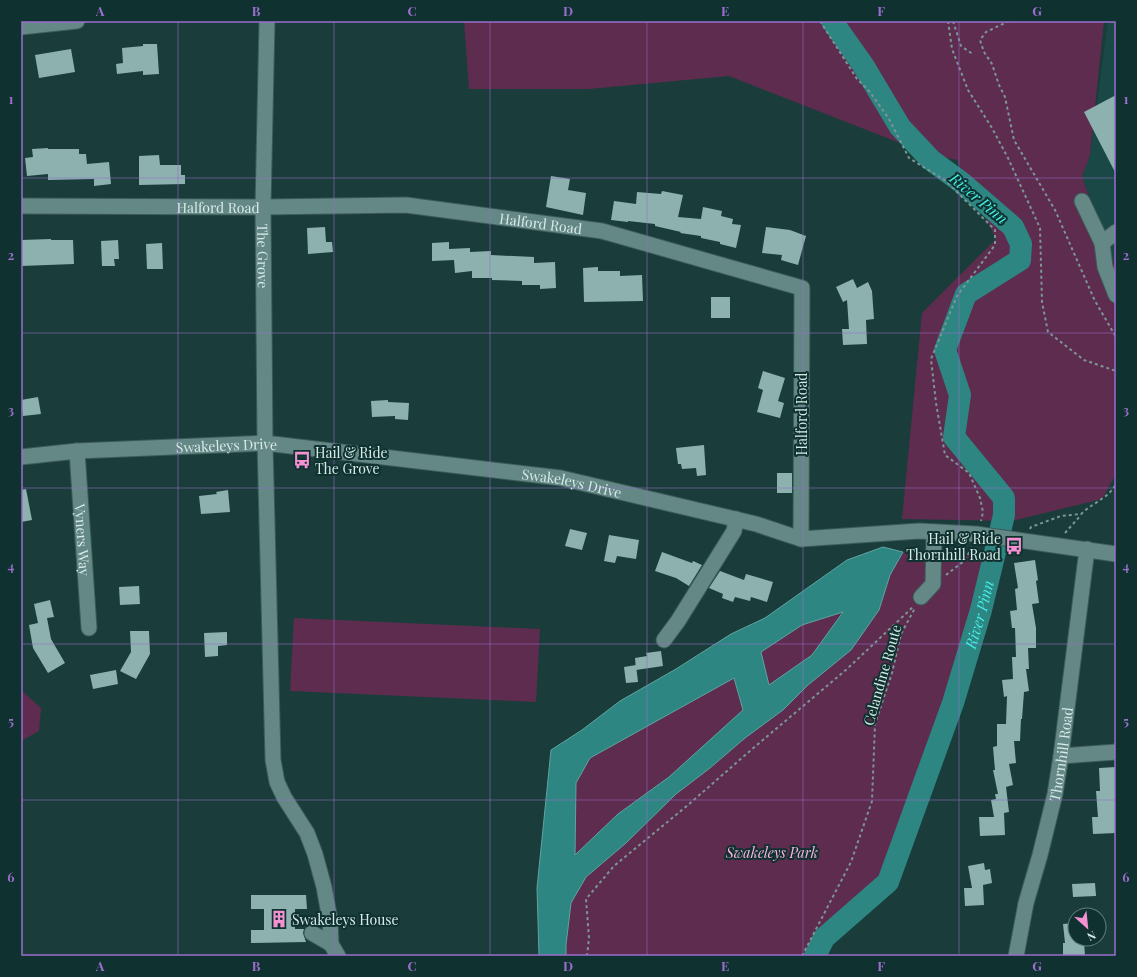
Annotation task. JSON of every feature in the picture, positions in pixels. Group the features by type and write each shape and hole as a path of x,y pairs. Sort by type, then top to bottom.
{"street":[{"path":"21,27 77,21"},
{"name":"The Grove","path":"268,21 263,206 265,443 273,760 277,782 307,833 315,854 324,888 335,950"},
{"path":"1082,201 1102,243 1105,267 1116,295"},
{"name":"Halford Road","path":"21,206 406,205 602,231 802,288 801,539"},
{"path":"1102,243 1116,232"},
{"name":"Swakeleys Drive","path":"21,457 77,451 265,443 561,478 756,524 801,539 919,531 1017,539 1116,554"},
{"name":"Vyners Way","path":"77,451 89,628"},
{"path":"664,640 678,621 734,531 736,519"},
{"path":"920,600 932,584 934,532"},
{"name":"Thornhill Road","path":"1016,956 1026,903 1048,824 1061,756 1086,549"},
{"path":"1061,756 1116,752"},
{"path":"312,933 335,950"}],"path":[{"path":"820,21 857,79 870,92 889,119 909,158 946,181 995,230 995,246 957,296 931,359 936,403 945,455 969,473 980,498 983,512 980,535 964,560 932,584"},
{"path":"948,21 952,49 968,90 992,128 1008,158 1040,228 1042,302 1048,332 1084,360 1116,371"},
{"path":"953,21 960,46 974,55"},
{"path":"1009,21 986,32 980,40 984,52 992,64 1005,97 1014,140 1055,210 1095,302 1116,337"},
{"path":"1063,535 1081,514 1114,489 1116,484"},
{"path":"1017,539 1031,527 1061,516 1081,514"},
{"path":"587,956 589,938 586,900 614,866 847,669 920,600"},
{"name":"Celandine Route","path":"802,956 850,862 872,802 876,724 892,673 901,634 920,600"}],"shaded area":[{"path":"1108,21 1116,21 1116,267 1082,177 1090,155"},
{"path":"883,547 903,552 890,575 879,610 851,650 808,685 783,710 745,738 710,768 676,794 626,843 586,877 571,903 566,956 539,956 537,888 551,750 582,730 620,701 676,669 731,634 765,618 847,560","holes":["843,612 812,655 769,685 761,652 802,625","734,678 743,710 669,777 618,814 575,855 576,783 590,758"]}],"green space":[{"path":"464,21 1104,21 1090,155 1082,177 1116,267 1116,474 1102,499 1012,521 902,519 922,313 996,239 957,160 928,154 729,76 589,89 469,89"},
{"name":"Swakeleys Park","path":"903,552 1001,555 935,778 902,861 820,956 566,956 571,903 586,877 626,843 676,794 710,768 745,738 783,710 808,685 879,610 890,575"},
{"path":"843,611 812,655 769,686 761,652 802,625"},
{"path":"294,618 540,629 536,702 290,691"},
{"path":"734,678 743,710 669,777 618,814 575,855 576,783 590,758"},
{"path":"21,690 41,708 39,731 21,741"}],"building":[{"path":"143,44 157,44 159,74 143,75 143,71 117,74 116,64 123,63 122,48 143,46"},
{"path":"71,49 75,72 39,78 35,55"},
{"path":"1116,95 1116,174 1084,112"},
{"path":"32,149 79,149 79,154 86,154 87,164 109,162 111,184 94,186 94,179 48,180 48,174 27,176 25,158 33,157"},
{"path":"159,155 160,165 181,165 181,175 185,175 185,184 139,185 139,156"},
{"path":"551,176 570,179 568,190 586,193 583,215 546,207"},
{"path":"662,191 683,195 678,217 701,219 703,207 722,211 721,216 733,219 732,224 741,225 736,248 720,244 720,242 701,238 701,236 680,233 681,232 655,226 655,224 611,220 614,201 636,204 637,192 661,194"},
{"path":"325,227 326,242 332,242 333,252 308,254 307,228"},
{"path":"766,227 790,230 806,236 798,265 781,260 782,255 762,253"},
{"path":"21,240 73,240 74,264 21,266"},
{"path":"118,240 119,259 114,259 115,266 102,266 101,241"},
{"path":"449,242 449,249 470,248 470,252 491,251 491,255 534,257 534,263 555,262 556,288 540,289 540,285 522,285 522,281 472,278 472,271 455,273 454,260 432,261 432,243"},
{"path":"162,243 163,269 147,269 146,244"},
{"path":"598,267 598,271 620,271 620,276 642,275 643,301 584,302 583,268"},
{"path":"853,279 857,288 868,282 872,291 874,319 866,320 867,344 843,345 842,329 849,329 847,300 843,302 836,287"},
{"path":"711,297 730,297 730,318 711,318"},
{"path":"763,371 785,378 778,401 784,403 780,418 757,412 763,390 758,388"},
{"path":"38,397 41,414 23,416 21,400"},
{"path":"388,400 388,402 409,403 408,420 395,419 395,416 372,417 371,401"},
{"path":"704,445 706,475 697,476 696,468 682,469 681,464 678,464 676,448"},
{"path":"777,473 792,473 792,493 777,493"},
{"path":"26,489 32,520 21,522 21,490"},
{"path":"228,490 230,512 201,514 199,496 217,494 216,492"},
{"path":"570,529 587,533 582,550 565,546"},
{"path":"609,535 639,540 636,559 617,556 615,563 604,561"},
{"path":"662,552 702,565 689,586 676,578 655,571"},
{"path":"1035,560 1039,603 1032,604 1036,628 1036,648 1028,648 1029,669 1026,669 1029,691 1024,692 1020,741 1014,741 1016,763 1009,764 1013,785 1006,787 1009,812 1004,813 1005,835 980,836 979,817 994,817 991,800 996,799 995,794 998,794 993,770 995,770 993,747 997,746 997,724 1006,724 1007,696 1004,697 1002,680 1013,679 1012,657 1016,657 1015,628 1012,628 1010,611 1017,610 1015,589 1018,588 1014,563"},
{"path":"720,571 744,580 746,574 773,582 767,602 751,597 750,601 735,597 733,602 722,598 723,594 709,588"},
{"path":"139,586 140,604 120,605 119,587"},
{"path":"50,600 54,617 47,618 51,639 65,663 48,673 33,648 29,625 38,623 34,604"},
{"path":"130,631 149,631 150,654 136,679 120,671 131,652"},
{"path":"227,632 227,645 218,646 218,656 205,657 204,633"},
{"path":"661,651 663,666 636,670 635,658 647,656 646,653"},
{"path":"636,665 638,682 626,683 624,667"},
{"path":"116,670 118,684 93,689 90,675"},
{"path":"1116,767 1116,833 1093,834 1092,817 1098,817 1096,791 1100,791 1099,768"},
{"path":"984,863 985,870 990,869 992,883 983,885 984,905 965,906 964,888 972,888 968,866"},
{"path":"1095,883 1096,896 1073,897 1072,884"},
{"name":"Swakeleys House","path":"251,895 306,895 307,909 295,909 295,929 304,929 303,933 306,942 251,943 251,930 264,930 264,909 251,909"},
{"path":"1063,924 1067,924 1067,947 1084,947 1085,956 1063,956 1063,943 1065,943"}],"waterway":[{"name":"River Pinn","path":"815,956 824,938 888,882 953,703 981,610 1004,515 1004,498 954,437 960,395 945,350 966,294 1020,260 1021,244 1013,227 961,182 931,160 900,127 863,65 832,21"}],"place":[{"name":"Hail & Ride The Grove","path":"302,460"},
{"name":"Hail & Ride Thornhill Road","path":"1014,546"},
{"name":"Swakeleys House","path":"279,919"}]}
